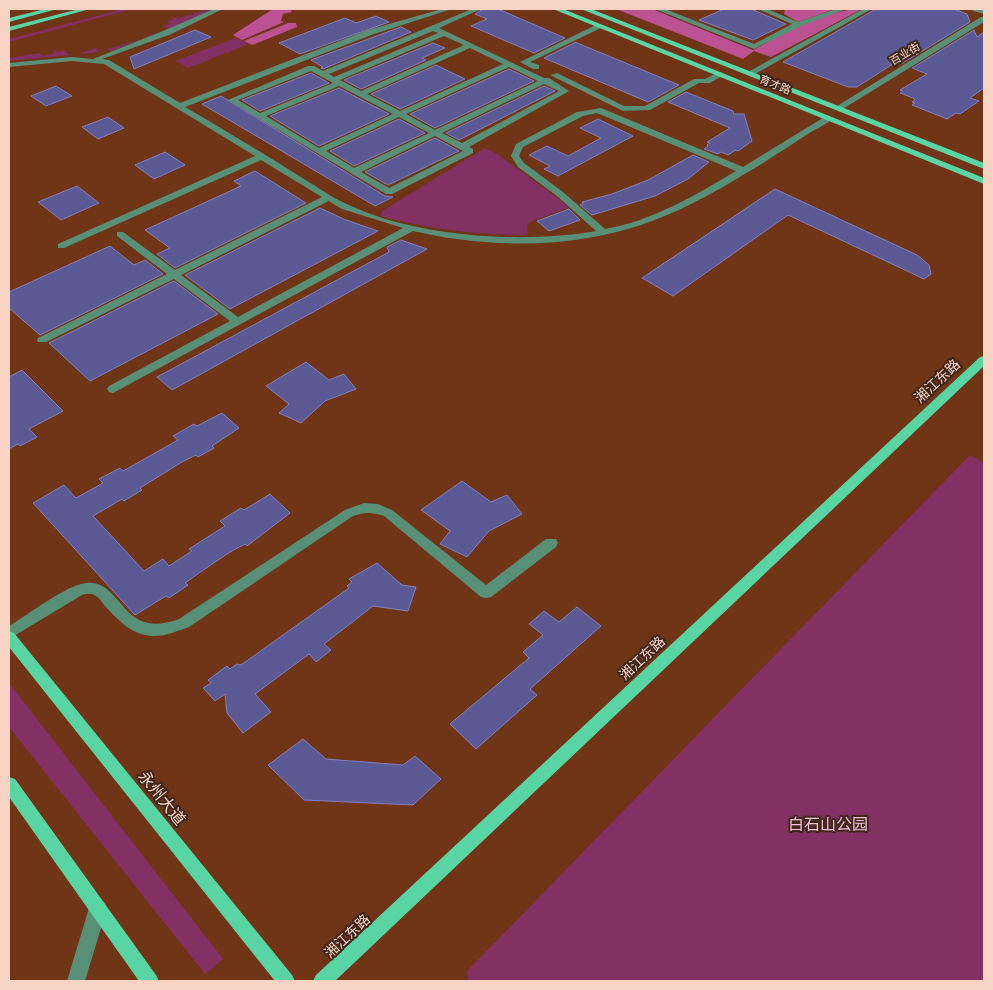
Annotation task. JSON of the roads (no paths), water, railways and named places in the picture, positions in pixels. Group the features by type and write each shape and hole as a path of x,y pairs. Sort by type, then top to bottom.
{"main road":[{"path":"9,20 53,9"},
{"path":"9,30 86,9"},
{"name":"育才路","path":"557,9 984,181"},
{"name":"育才路","path":"585,9 984,166"},
{"name":"湘江东路","path":"322,981 984,360"},
{"name":"永州大道","path":"9,637 286,981"},
{"path":"9,784 150,981"}],"street":[{"path":"96,59 166,33 219,9"},
{"path":"180,106 371,32 449,9"},
{"path":"322,74 477,9"},
{"path":"659,9 754,47 798,24 842,9"},
{"path":"761,9 777,12 798,24"},
{"path":"750,73 868,9"},
{"path":"976,9 984,12"},
{"name":"百业街","path":"838,108 984,19"},
{"path":"600,26 524,62 623,109 647,108 697,80 707,81 719,74"},
{"path":"433,28 546,80 565,91 462,147"},
{"path":"256,114 444,33"},
{"path":"360,94 471,45"},
{"path":"9,65 72,59 96,59 115,66 328,198 364,215 410,228 498,238 565,237 624,228 664,213 829,118"},
{"path":"319,151 510,64"},
{"path":"311,68 335,80 470,151 389,192 232,100 311,68"},
{"path":"355,172 546,80"},
{"path":"603,232 560,194 521,165 515,156 519,146 580,114 598,110 741,170"},
{"path":"61,246 262,156"},
{"path":"42,340 328,198"},
{"path":"112,389 410,228"},
{"path":"120,234 237,321"},
{"path":"9,633 79,590 87,588 95,588 101,592 136,627 158,632 171,629 184,623 348,513 365,507 373,507 388,513 486,593 551,543"},
{"path":"76,981 98,908"}],"park label":[{"name":"白石山公园","path":"828,824"}]}
